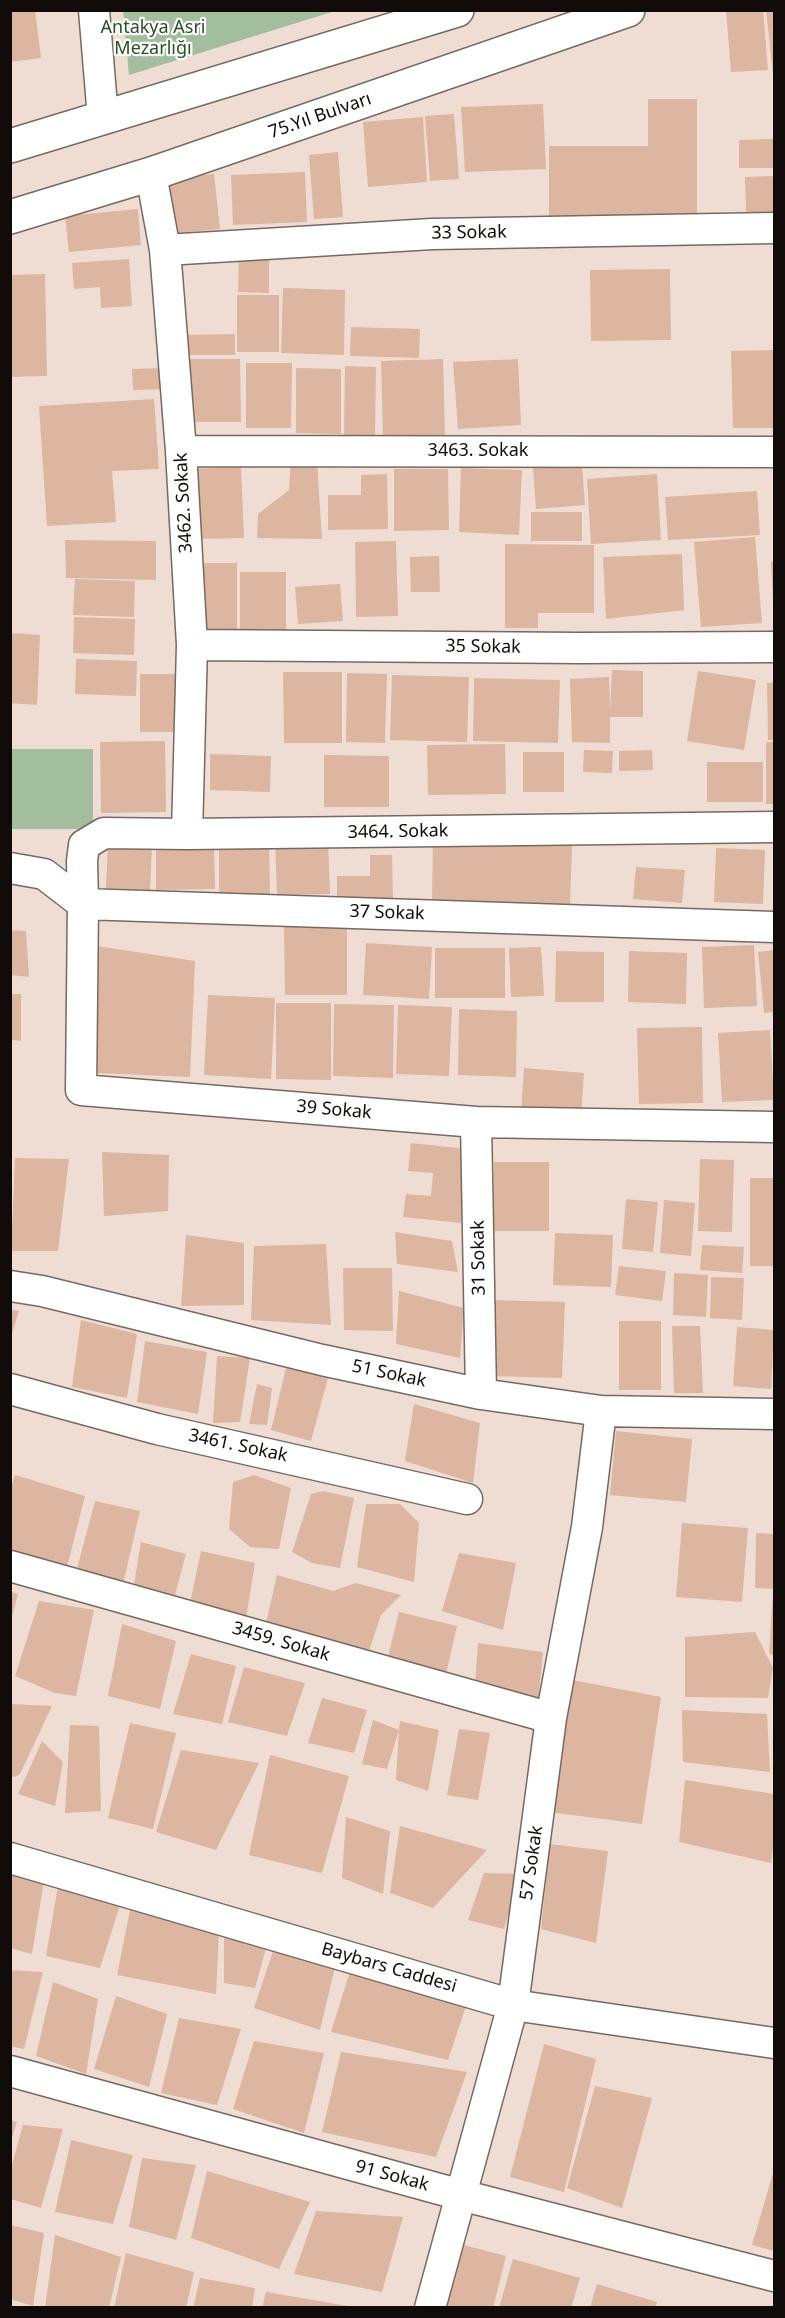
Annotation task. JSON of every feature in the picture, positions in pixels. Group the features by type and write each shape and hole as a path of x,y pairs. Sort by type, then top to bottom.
{"main road":[{"path":"10,146 457,10"},
{"name":"75.Yıl Bulvarı","path":"10,217 151,174 628,10"}],"street":[{"path":"94,10 103,118"},
{"name":"3462. Sokak","path":"151,174 165,250 181,451 192,645 187,834"},
{"name":"33 Sokak","path":"165,250 432,234 774,228"},
{"name":"3463. Sokak","path":"181,451 774,452"},
{"name":"35 Sokak","path":"192,645 774,647"},
{"name":"3464. Sokak","path":"83,904 84,845 104,833 774,827"},
{"path":"10,868 44,874 83,904"},
{"name":"37 Sokak","path":"83,904 774,927"},
{"name":"39 Sokak","path":"83,904 81,1090 476,1122 774,1127"},
{"name":"31 Sokak","path":"476,1122 481,1394"},
{"name":"51 Sokak","path":"10,1286 42,1291 322,1360 481,1394 601,1411 774,1414"},
{"name":"3461. Sokak","path":"10,1389 158,1429 467,1499"},
{"name":"57 Sokak","path":"430,2307 513,2005 551,1718 587,1527 601,1411"},
{"name":"3459. Sokak","path":"10,1566 551,1718"},
{"name":"Baybars Caddesi","path":"10,1858 513,2005 774,2043"},
{"name":"91 Sokak","path":"10,2072 461,2195 774,2276"}],"green space":[{"name":"Antakya Asri Mezarlığı","path":"123,10 335,10 335,11 129,75"},
{"path":"11,749 93,749 93,829 11,829"}],"building":[{"path":"10,10 35,10 41,58 10,62"},
{"path":"726,10 763,10 768,70 731,72"},
{"path":"766,10 774,10 773,74"},
{"path":"648,99 697,99 697,217 549,217 549,146 648,146"},
{"path":"543,104 546,169 465,172 461,107"},
{"path":"454,114 459,179 430,181 425,116"},
{"path":"423,117 427,182 368,187 363,122"},
{"path":"774,139 774,168 739,168 739,140"},
{"path":"338,152 343,217 314,219 309,155"},
{"path":"305,172 307,222 233,225 231,175"},
{"path":"214,174 220,229 168,234 162,179"},
{"path":"774,176 774,212 746,212 745,177"},
{"path":"138,209 141,245 69,252 65,216"},
{"path":"239,251 269,251 269,293 238,292"},
{"path":"129,259 132,306 101,308 100,287 74,289 72,263"},
{"path":"670,269 671,340 591,341 590,270"},
{"path":"45,274 47,376 10,377 10,275"},
{"path":"283,288 345,290 344,355 281,353"},
{"path":"237,295 279,295 279,352 237,352"},
{"path":"351,327 420,329 419,358 350,356"},
{"path":"235,334 235,355 186,355 186,335"},
{"path":"774,350 774,428 733,428 731,351"},
{"path":"186,359 240,359 241,422 187,422"},
{"path":"443,359 445,436 383,437 381,361"},
{"path":"518,359 521,425 458,429 453,362"},
{"path":"246,363 292,363 291,428 246,428"},
{"path":"345,366 376,367 375,436 344,436"},
{"path":"169,368 169,389 133,390 132,369"},
{"path":"296,368 341,369 341,434 296,433"},
{"path":"154,399 159,469 112,471 116,522 47,526 39,406"},
{"path":"581,451 585,505 536,509 532,455"},
{"path":"291,460 317,462 322,539 257,538 258,514 289,490"},
{"path":"241,467 244,538 189,539 187,469"},
{"path":"461,468 522,470 519,535 459,532"},
{"path":"394,469 448,469 449,530 394,531"},
{"path":"387,474 388,529 328,530 328,495 361,495 361,475"},
{"path":"657,474 661,540 591,544 587,479"},
{"path":"757,491 760,535 668,540 665,497"},
{"path":"531,512 582,512 582,541 531,541"},
{"path":"755,537 762,623 701,627 694,542"},
{"path":"65,540 156,541 156,580 66,578"},
{"path":"396,541 398,616 356,617 355,542"},
{"path":"505,544 594,545 594,613 538,613 538,628 505,628"},
{"path":"682,554 684,610 606,619 603,557"},
{"path":"439,556 440,592 411,592 410,557"},
{"path":"771,562 774,562 774,601 773,601"},
{"path":"198,563 237,563 237,637 203,637"},
{"path":"240,572 286,572 286,631 240,631"},
{"path":"75,579 135,581 134,617 73,615"},
{"path":"340,584 343,621 298,624 295,587"},
{"path":"74,617 135,619 134,655 73,653"},
{"path":"10,633 40,635 37,705 10,703"},
{"path":"76,659 137,661 136,696 75,694"},
{"path":"612,670 643,671 643,717 610,717 610,743 572,742 570,679 609,677 610,711"},
{"path":"698,671 756,680 744,750 687,741"},
{"path":"283,672 342,672 342,743 284,743"},
{"path":"347,673 387,674 385,743 346,742"},
{"path":"140,674 183,674 184,732 140,732"},
{"path":"392,675 469,677 467,742 390,740"},
{"path":"474,678 560,680 558,743 473,741"},
{"path":"767,683 774,683 774,740 768,740"},
{"path":"165,741 166,812 101,813 100,742"},
{"path":"766,742 774,742 774,804 766,804"},
{"path":"505,744 506,794 428,795 427,745"},
{"path":"584,750 613,751 612,773 583,772"},
{"path":"652,750 653,770 619,771 619,751"},
{"path":"523,752 564,752 564,792 523,792"},
{"path":"210,754 271,756 270,792 210,790"},
{"path":"324,755 389,756 389,807 324,807"},
{"path":"707,762 763,762 763,802 707,802"},
{"path":"328,839 330,894 277,895 275,841"},
{"path":"433,840 572,845 570,907 432,903"},
{"path":"108,844 152,846 150,890 106,888"},
{"path":"156,844 214,844 215,889 156,890"},
{"path":"269,844 270,895 219,895 219,845"},
{"path":"716,848 765,850 763,904 714,902"},
{"path":"370,855 392,855 393,898 337,898 337,876 370,876"},
{"path":"636,867 685,870 682,903 633,899"},
{"path":"284,922 347,922 347,995 285,995"},
{"path":"10,930 26,931 29,977 10,975"},
{"path":"366,943 432,947 429,999 363,995"},
{"path":"754,945 757,1006 704,1008 702,947"},
{"path":"97,946 195,961 190,1077 96,1073"},
{"path":"541,947 544,996 511,997 509,948"},
{"path":"435,948 505,948 505,998 435,998"},
{"path":"774,950 774,1012 764,1013 758,952"},
{"path":"556,951 604,952 604,1002 555,1002"},
{"path":"629,951 687,953 686,1004 628,1002"},
{"path":"10,994 21,994 21,1041 10,1040"},
{"path":"208,995 275,998 271,1079 204,1075"},
{"path":"276,1003 331,1003 331,1080 276,1079"},
{"path":"334,1004 394,1005 393,1078 333,1076"},
{"path":"398,1005 452,1007 449,1076 396,1074"},
{"path":"459,1009 517,1011 516,1077 458,1075"},
{"path":"702,1027 703,1103 639,1104 637,1028"},
{"path":"770,1030 774,1100 722,1102 718,1033"},
{"path":"524,1068 584,1073 581,1117 521,1113"},
{"path":"411,1143 468,1149 461,1223 403,1217 406,1194 431,1196 433,1173 408,1171"},
{"path":"102,1152 169,1155 168,1211 104,1216"},
{"path":"15,1158 69,1159 58,1251 11,1251"},
{"path":"700,1159 734,1160 732,1232 698,1231"},
{"path":"494,1162 549,1162 549,1231 494,1231"},
{"path":"750,1178 774,1178 774,1266 750,1266"},
{"path":"626,1199 658,1202 653,1252 622,1249"},
{"path":"664,1200 695,1203 691,1256 660,1253"},
{"path":"395,1232 452,1241 458,1272 397,1264"},
{"path":"555,1233 613,1235 611,1287 553,1285"},
{"path":"186,1235 244,1243 244,1305 181,1306"},
{"path":"326,1244 331,1325 251,1320 254,1246"},
{"path":"702,1245 744,1247 742,1273 700,1270"},
{"path":"619,1266 666,1271 662,1301 615,1295"},
{"path":"343,1268 392,1268 393,1331 344,1330"},
{"path":"674,1273 708,1275 706,1317 673,1315"},
{"path":"711,1277 744,1278 742,1320 710,1318"},
{"path":"399,1291 464,1308 460,1358 396,1344"},
{"path":"491,1300 565,1302 562,1378 488,1376"},
{"path":"10,1309 19,1311 11,1337 10,1337"},
{"path":"81,1320 137,1334 127,1398 72,1387"},
{"path":"619,1321 661,1321 661,1390 619,1390"},
{"path":"672,1326 700,1326 703,1393 674,1393"},
{"path":"737,1327 774,1330 771,1389 733,1386"},
{"path":"145,1341 207,1352 198,1414 137,1402"},
{"path":"217,1356 250,1358 240,1422 213,1423"},
{"path":"286,1368 328,1378 311,1441 271,1430"},
{"path":"257,1384 272,1388 267,1425 249,1424"},
{"path":"414,1404 480,1423 473,1483 405,1461"},
{"path":"616,1431 692,1439 686,1502 610,1495"},
{"path":"15,1475 85,1496 66,1571 10,1553 10,1490"},
{"path":"254,1475 291,1488 279,1549 250,1547 229,1529 233,1482"},
{"path":"323,1491 354,1498 340,1568 312,1563 292,1552 311,1494"},
{"path":"95,1501 140,1511 123,1584 77,1569"},
{"path":"366,1504 400,1504 419,1523 414,1582 357,1567"},
{"path":"682,1523 748,1528 742,1602 676,1597"},
{"path":"756,1533 774,1534 774,1589 755,1588"},
{"path":"141,1542 186,1554 175,1595 134,1584"},
{"path":"201,1551 255,1563 245,1624 190,1603"},
{"path":"459,1553 516,1563 503,1630 442,1611"},
{"path":"277,1575 333,1591 356,1583 401,1595 381,1615 367,1657 265,1628"},
{"path":"10,1592 18,1594 11,1620 10,1620"},
{"path":"774,1593 774,1655 769,1654"},
{"path":"39,1601 94,1610 76,1696 55,1693 15,1676"},
{"path":"399,1612 457,1626 446,1674 388,1657"},
{"path":"122,1624 176,1641 160,1709 108,1696"},
{"path":"755,1632 773,1668 768,1698 685,1697 685,1637"},
{"path":"478,1643 543,1652 538,1703 475,1685"},
{"path":"191,1654 236,1666 222,1724 173,1714"},
{"path":"244,1667 305,1683 287,1736 228,1722"},
{"path":"567,1679 661,1697 642,1824 548,1812"},
{"path":"322,1698 367,1710 354,1753 308,1743"},
{"path":"10,1704 52,1706 20,1774 15,1777 10,1777"},
{"path":"682,1710 767,1714 770,1772 683,1762"},
{"path":"373,1720 399,1730 387,1769 362,1764"},
{"path":"400,1721 439,1730 428,1791 396,1780"},
{"path":"130,1723 176,1733 153,1829 108,1818"},
{"path":"70,1725 99,1726 101,1811 65,1813"},
{"path":"459,1729 490,1733 478,1800 447,1795"},
{"path":"42,1741 63,1762 55,1806 18,1794"},
{"path":"181,1750 259,1763 216,1850 156,1832"},
{"path":"270,1755 349,1776 322,1873 249,1855"},
{"path":"685,1780 774,1794 774,1839 771,1863 679,1842"},
{"path":"346,1817 390,1831 383,1894 342,1878"},
{"path":"400,1826 487,1850 433,1908 390,1893"},
{"path":"550,1844 608,1851 596,1943 541,1929"},
{"path":"484,1873 520,1874 504,1929 468,1920"},
{"path":"10,1874 44,1881 32,1954 10,1948"},
{"path":"58,1886 122,1899 100,1968 46,1956"},
{"path":"132,1900 219,1932 216,1994 117,1975"},
{"path":"224,1931 268,1941 255,1988 224,1983"},
{"path":"274,1948 336,1963 320,2030 254,2008"},
{"path":"352,1965 468,2000 448,2060 331,2032"},
{"path":"10,1970 43,1972 24,2049 10,2046"},
{"path":"53,1982 98,1999 86,2074 36,2056"},
{"path":"116,1996 167,2014 149,2087 94,2069"},
{"path":"179,2018 241,2029 217,2105 161,2093"},
{"path":"254,2041 324,2053 304,2133 233,2109"},
{"path":"544,2044 596,2059 564,2192 510,2177"},
{"path":"341,2052 467,2072 436,2157 322,2132"},
{"path":"595,2086 652,2098 622,2208 567,2188"},
{"path":"10,2120 17,2122 11,2140 10,2140"},
{"path":"23,2125 63,2129 41,2208 10,2199 10,2172"},
{"path":"71,2140 133,2155 113,2224 55,2212"},
{"path":"142,2158 196,2165 176,2240 129,2227"},
{"path":"774,2170 774,2251 752,2245"},
{"path":"207,2171 310,2202 279,2269 191,2238"},
{"path":"316,2211 403,2217 382,2292 294,2274"},
{"path":"10,2225 44,2233 33,2306 10,2299"},
{"path":"55,2235 121,2257 109,2308 45,2308"},
{"path":"456,2243 506,2256 493,2308 440,2308"},
{"path":"126,2253 194,2272 186,2308 114,2308"},
{"path":"513,2259 580,2278 571,2308 499,2308"},
{"path":"200,2278 255,2288 252,2308 193,2308"},
{"path":"597,2284 657,2302 655,2308 590,2308"},
{"path":"266,2292 348,2306 348,2308 262,2308"}]}
